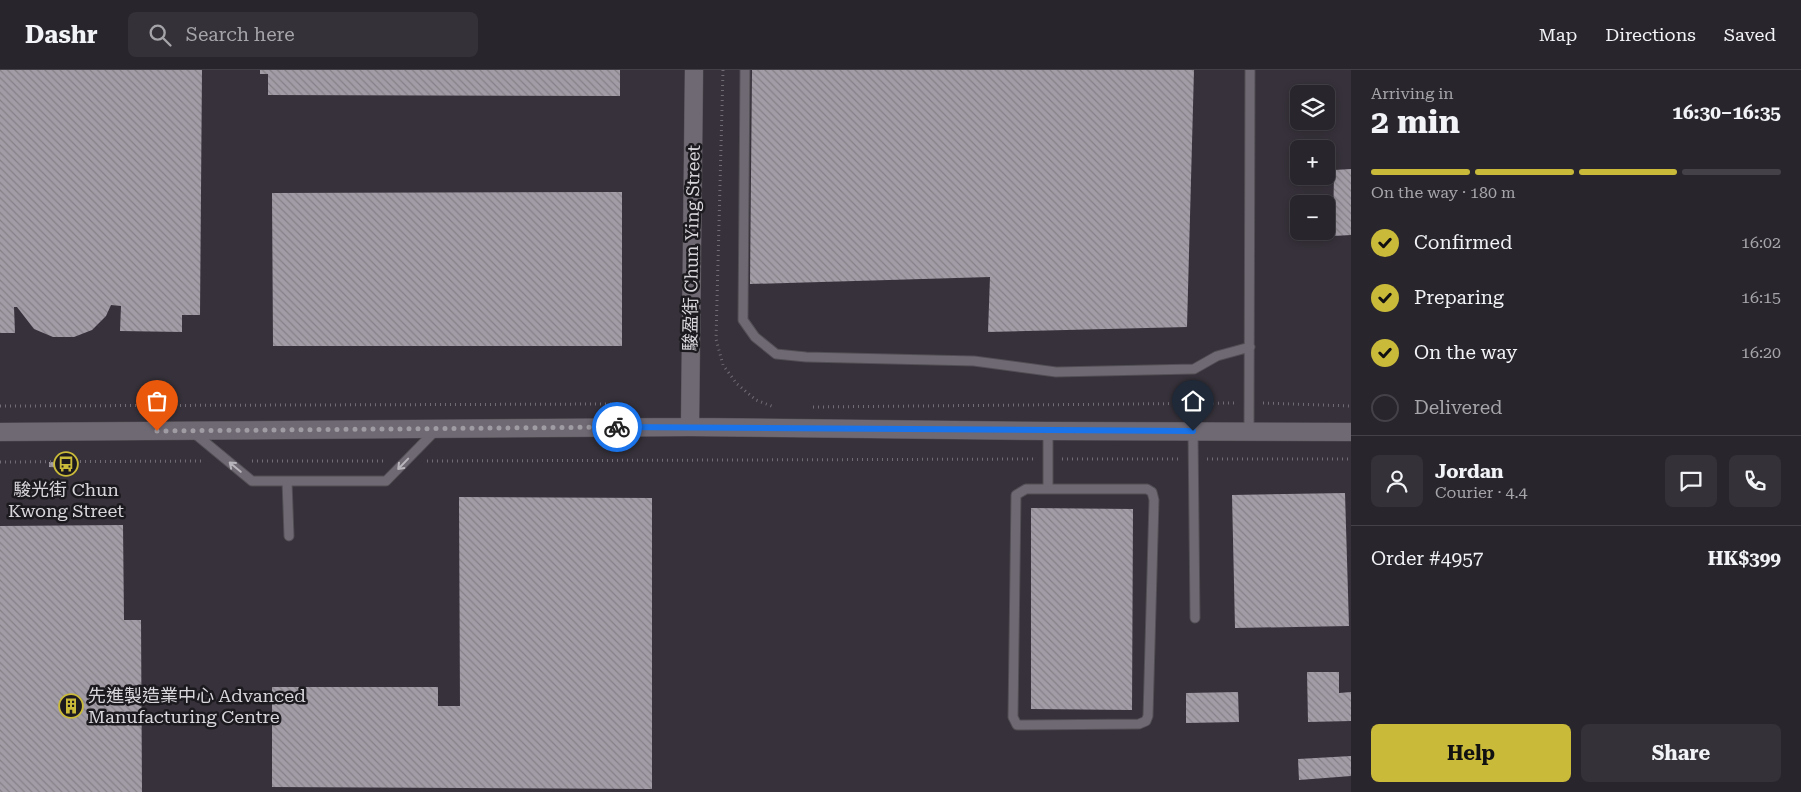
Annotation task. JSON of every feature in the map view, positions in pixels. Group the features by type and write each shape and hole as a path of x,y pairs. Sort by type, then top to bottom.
{"street":[{"name":"駿盈街 Chun Ying Street","path":"690,427 694,70"},
{"path":"0,432 690,427 1351,432"}],"lane":[{"path":"745,70 744,320 755,337 776,354 806,357 974,361 1056,372 1194,369 1216,356 1250,347"},
{"path":"1249,432 1250,70"},
{"path":"192,431 252,481 386,481 437,429"},
{"path":"1048,431 1048,489"},
{"path":"1193,431 1195,618"},
{"path":"287,481 289,536"},
{"path":"1026,489 1048,489 1147,489 1152,492 1154,500 1148,716 1146,721 1139,724 1017,725 1015,723 1013,717 1016,495 1026,489"}],"path":[{"path":"723,70 716,339 723,365 737,384 756,400 775,408"},
{"path":"804,407 1249,403 1351,406"},
{"path":"0,406 612,404"},
{"path":"0,462 1351,459"}],"building":[{"path":"0,70 202,70 200,315 182,315 182,332 120,331 121,306 111,305 106,316 92,330 74,337 53,337 34,329 17,307 14,307 15,333 0,333"},
{"path":"260,70 620,70 620,96 268,95 268,74 260,74"},
{"path":"752,70 1194,70 1187,327 988,332 990,277 750,284"},
{"path":"1351,169 1351,235 1335,236 1335,170"},
{"path":"622,192 622,346 273,346 272,193"},
{"path":"49,462 73,463 73,468 49,467"},
{"path":"1345,493 1349,626 1235,628 1232,495"},
{"path":"459,497 652,498 652,789 272,787 272,687 438,687 438,706 460,706"},
{"path":"1031,508 1133,509 1132,710 1031,709"},
{"name":"先進製造業中心 Advanced Manufacturing Centre","path":"123,525 124,620 141,620 142,792 0,792 0,526"},
{"path":"1307,672 1339,672 1339,693 1351,692 1351,721 1308,722"},
{"path":"1238,692 1239,722 1186,723 1186,693"},
{"path":"1351,756 1351,776 1299,780 1298,759"}],"way so far":[{"path":"157,431 617,427"}],"place":[{"name":"駿光街 Chun Kwong Street","path":"66,464"},
{"name":"先進製造業中心 Advanced Manufacturing Centre","path":"71,706"}],"route":[{"path":"617,427 1193,431"}]}
